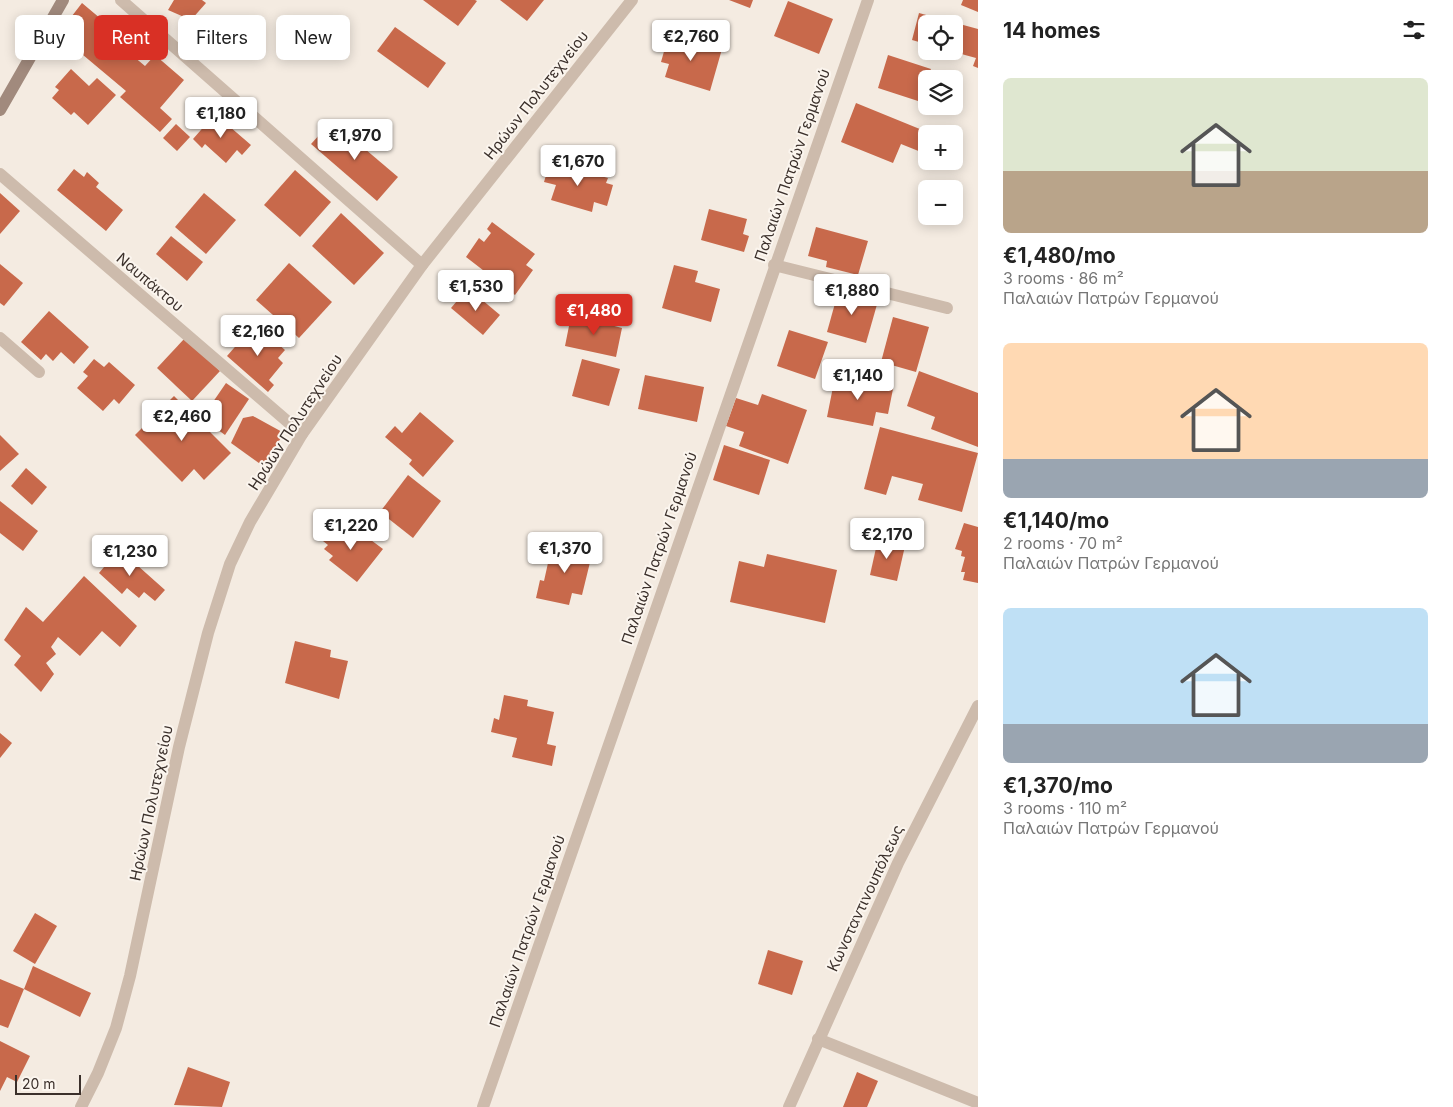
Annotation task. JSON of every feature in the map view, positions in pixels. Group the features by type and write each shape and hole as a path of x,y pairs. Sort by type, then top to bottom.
{"street":[{"path":"0,110 63,0"},
{"path":"121,0 422,265"},
{"name":"Ηρώων Πολυτεχνείου","path":"80,1107 98,1073 116,1028 130,976 178,747 218,596 250,522 302,434 422,265 632,0"},
{"name":"Παλαιών Πατρών Γερμανού","path":"483,1107 774,265 868,0"},
{"name":"Ναυπάκτου","path":"0,174 302,434"},
{"path":"774,265 947,308"},
{"path":"0,338 39,372"},
{"name":"Κωνσταντινουπόλεως","path":"789,1107 898,863 978,706"},
{"path":"818,1039 978,1103"}],"building":[{"path":"174,0 202,0 206,3 195,15 180,15 168,10"},
{"path":"423,0 475,0 477,1 458,26"},
{"path":"500,0 544,0 527,21"},
{"path":"729,0 753,0 750,8"},
{"path":"963,0 978,0 978,12 961,5"},
{"path":"788,1 833,19 819,54 774,36"},
{"path":"82,3 96,15 94,15 94,60 138,60 145,66 150,60 161,60 184,80 160,108 172,119 160,132 120,97 126,91 84,56 84,15 73,15"},
{"path":"918,17 918,42 912,40"},
{"path":"963,25 978,29 978,68 973,66 976,58 963,54"},
{"path":"395,27 446,63 428,88 377,51"},
{"path":"669,34 722,49 710,91 665,77 669,64 661,62"},
{"path":"888,55 931,69 918,70 918,101 878,88"},
{"path":"71,69 89,86 97,78 116,95 88,125 74,112 71,115 52,98 59,90 55,87"},
{"path":"856,103 918,128 918,151 901,144 893,163 841,142"},
{"path":"215,114 251,145 242,155 237,150 226,163 205,144 202,148 193,139"},
{"path":"332,121 398,177 377,201 311,144"},
{"path":"176,124 190,137 177,151 163,138"},
{"path":"550,162 608,178 606,183 613,185 607,206 594,202 592,212 551,200 556,185 544,182"},
{"path":"74,169 84,177 87,172 99,183 96,187 123,210 106,231 57,190"},
{"path":"295,170 331,202 300,237 264,205"},
{"path":"0,193 20,211 0,234"},
{"path":"204,193 236,220 206,254 175,227"},
{"path":"709,209 747,219 743,234 749,236 744,252 701,240"},
{"path":"341,213 384,253 354,285 312,246"},
{"path":"492,222 535,254 526,265 533,270 515,295 466,257 479,238 484,242 491,233 487,229"},
{"path":"816,227 868,241 858,275 826,267 827,261 808,256"},
{"path":"171,236 203,262 187,281 156,254"},
{"path":"289,263 332,302 299,338 256,300"},
{"path":"0,264 23,283 4,306 0,303"},
{"path":"674,265 698,271 695,282 720,289 711,322 662,308"},
{"path":"468,288 500,315 483,335 451,308"},
{"path":"839,289 878,301 866,343 827,332"},
{"path":"49,311 89,347 74,364 61,352 53,361 46,354 41,360 21,342"},
{"path":"585,314 604,319 603,323 622,328 616,357 565,346 570,321 584,324"},
{"path":"893,317 929,327 916,372 881,362"},
{"path":"255,324 285,350 278,358 283,363 269,380 274,385 268,392 227,356"},
{"path":"789,330 828,342 815,379 777,366"},
{"path":"185,338 220,371 192,401 157,368"},
{"path":"94,359 104,367 109,362 135,385 119,404 114,399 103,411 77,388 88,376 83,372"},
{"path":"582,359 620,369 609,406 572,396"},
{"path":"919,371 978,393 978,447 931,429 935,417 907,406"},
{"path":"645,375 704,387 697,422 638,409"},
{"path":"835,377 893,389 888,414 876,412 873,426 827,417"},
{"path":"226,383 249,399 225,435 202,418"},
{"path":"762,394 807,410 788,464 739,446 744,432 726,426 736,398 758,405"},
{"path":"174,396 231,453 204,480 194,469 182,482 135,435"},
{"path":"420,412 454,441 423,477 409,464 412,460 385,437 395,426 402,433"},
{"path":"253,416 284,433 263,466 231,443 243,418"},
{"path":"880,427 978,453 962,512 918,500 923,484 892,476 886,495 864,489"},
{"path":"0,435 19,454 0,471"},
{"path":"724,445 770,460 759,495 713,480"},
{"path":"26,468 47,487 32,505 11,486"},
{"path":"408,475 441,501 413,538 380,512"},
{"path":"0,501 38,531 23,551 0,533"},
{"path":"337,523 348,531 352,526 383,549 357,582 329,560 333,556 324,549 328,545 323,541"},
{"path":"964,523 978,527 978,583 963,580 965,572 961,572 965,557 961,556 962,551 955,549"},
{"path":"878,539 905,546 897,581 870,575"},
{"path":"558,543 593,550 582,595 572,593 569,605 536,598 540,580 544,581 548,563 553,564"},
{"path":"119,549 165,590 155,601 144,592 139,598 127,588 122,594 99,573"},
{"path":"767,554 837,570 825,623 730,602 739,561 764,567"},
{"path":"84,576 137,626 120,647 102,631 80,656 58,637 51,647 56,654 46,663 54,674 41,692 14,665 21,656 4,640 26,607 43,622"},
{"path":"295,641 331,650 330,657 348,661 339,699 285,683"},
{"path":"504,695 528,700 527,706 554,712 547,744 556,746 552,766 512,757 517,738 491,732 494,718 499,720"},
{"path":"0,733 12,743 0,758"},
{"path":"35,913 57,926 35,964 13,951"},
{"path":"768,950 803,961 792,995 758,984"},
{"path":"33,966 91,993 80,1017 24,989"},
{"path":"0,979 24,989 8,1028 0,1025"},
{"path":"0,1041 30,1056 17,1082 7,1077 0,1091"},
{"path":"188,1067 230,1082 222,1107 174,1105"},
{"path":"857,1072 878,1081 867,1107 843,1107"}]}
